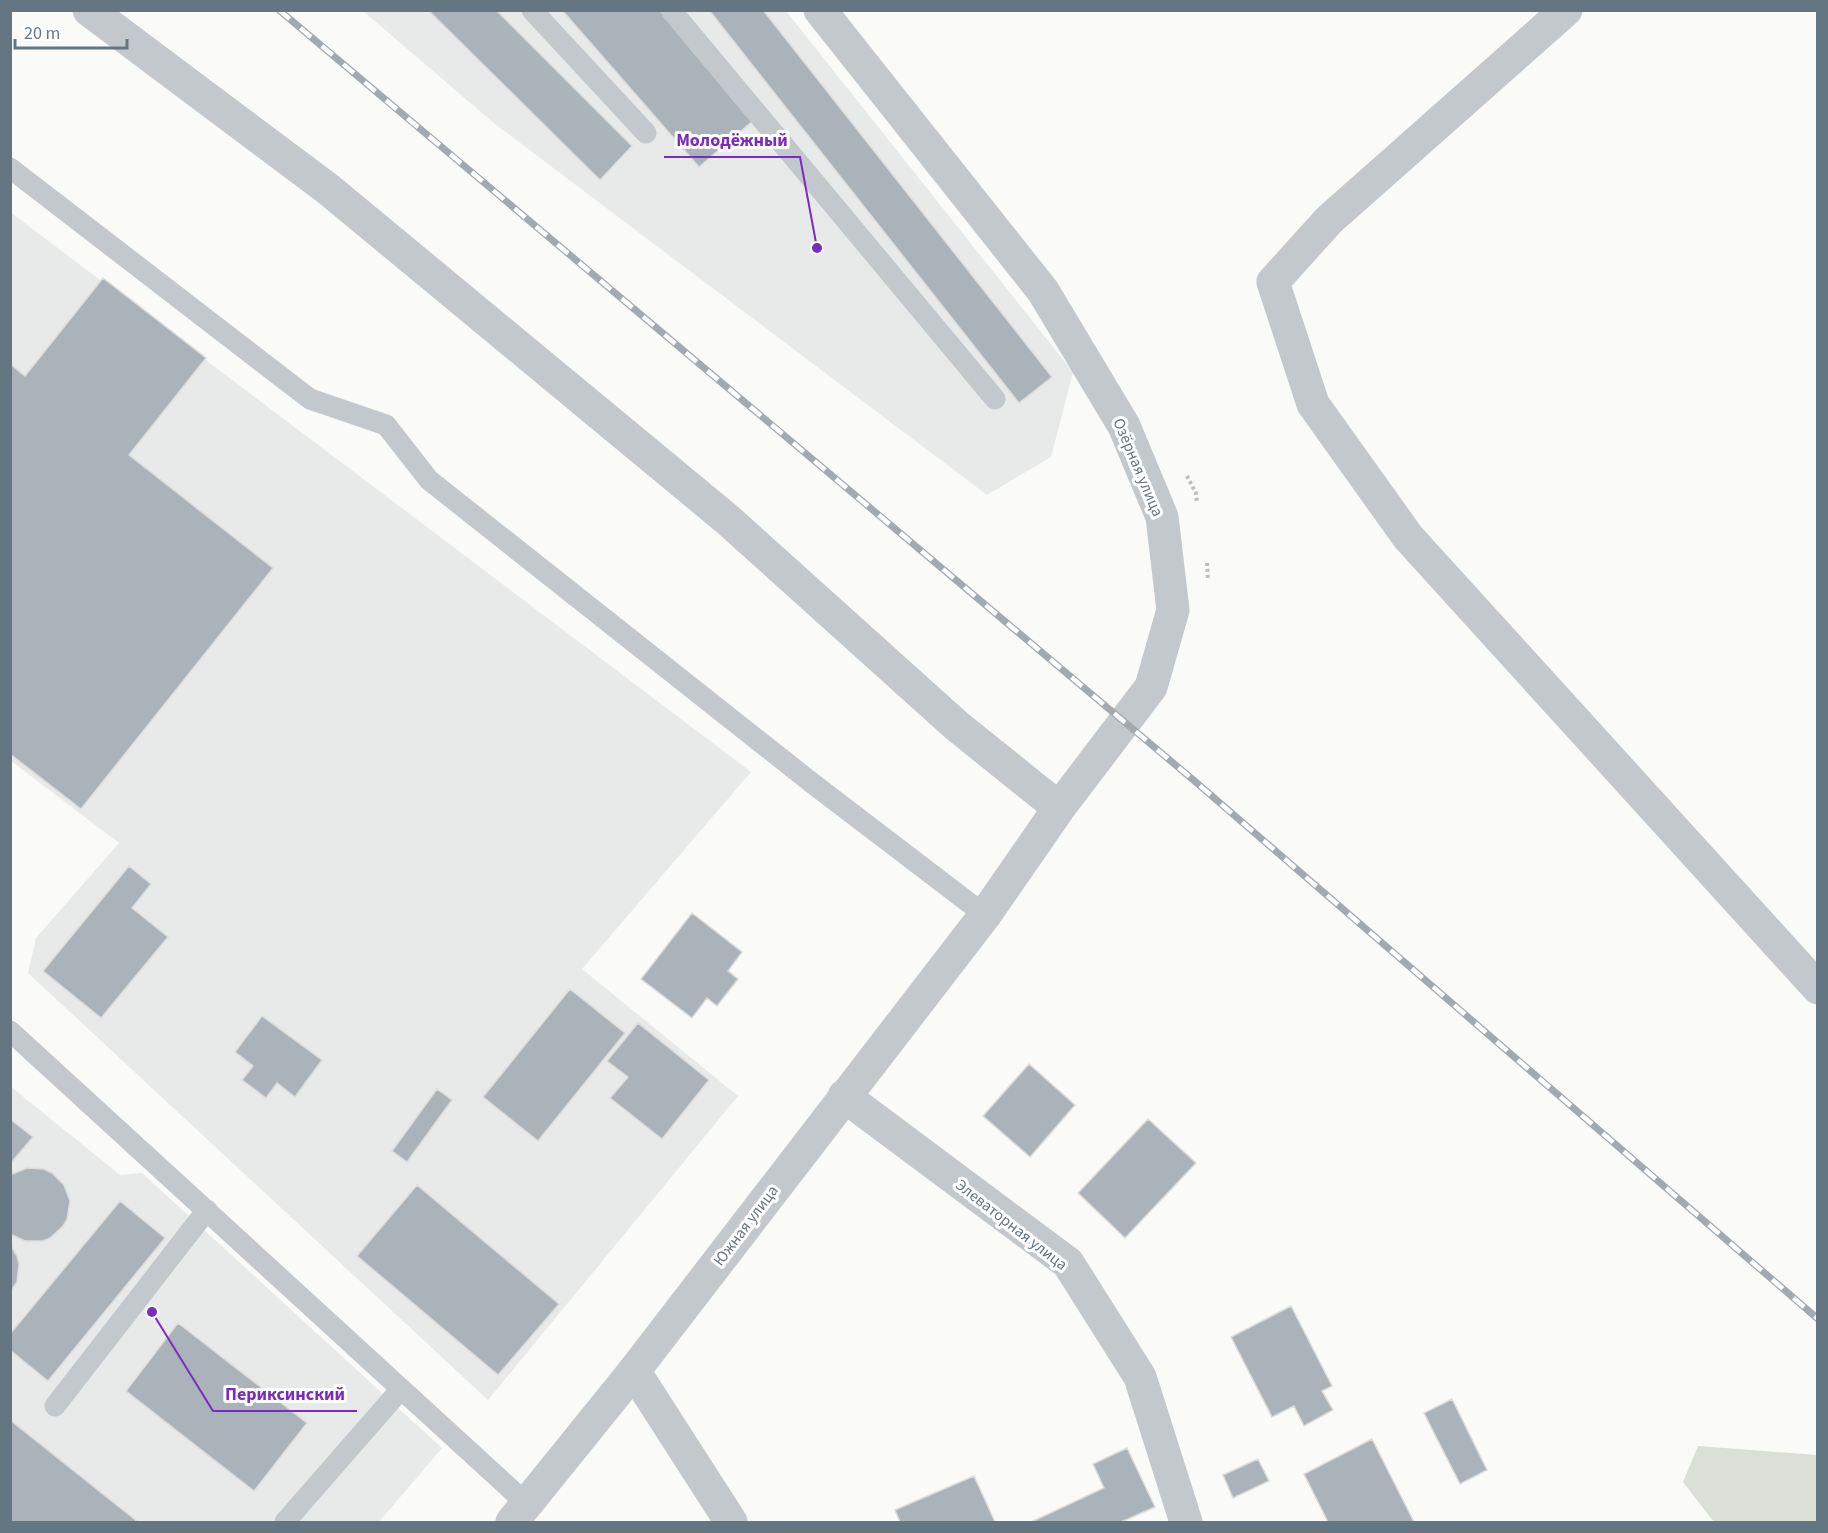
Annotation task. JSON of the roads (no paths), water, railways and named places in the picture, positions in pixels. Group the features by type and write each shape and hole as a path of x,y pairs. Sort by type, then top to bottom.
{"street":[{"path":"89,10 328,189 728,520 957,726 1059,808"},
{"name":"Озёрная улица","path":"820,10 1043,291 1124,426 1162,517 1173,610 1151,687 1059,808 980,920"},
{"path":"1566,10 1329,220 1273,282 1313,404 1408,537 1818,988"},
{"name":"Южная улица","path":"519,1513 634,1371 980,920"},
{"name":"Элеваторная улица","path":"844,1096 1068,1263 1140,1377 1185,1522"},
{"path":"634,1371 731,1522"}],"lane":[{"path":"532,10 646,133"},
{"path":"671,10 995,399"},
{"path":"10,168 310,399 386,425 429,480 812,783 980,920"},
{"path":"10,1031 402,1389 519,1513"},
{"path":"55,1406 207,1210"},
{"path":"285,1522 402,1389"}],"railway":[{"path":"279,10 1191,778 1818,1319"}],"place":[{"name":"Молодёжный","path":"817,248"},
{"name":"Периксинский","path":"152,1312"}]}
